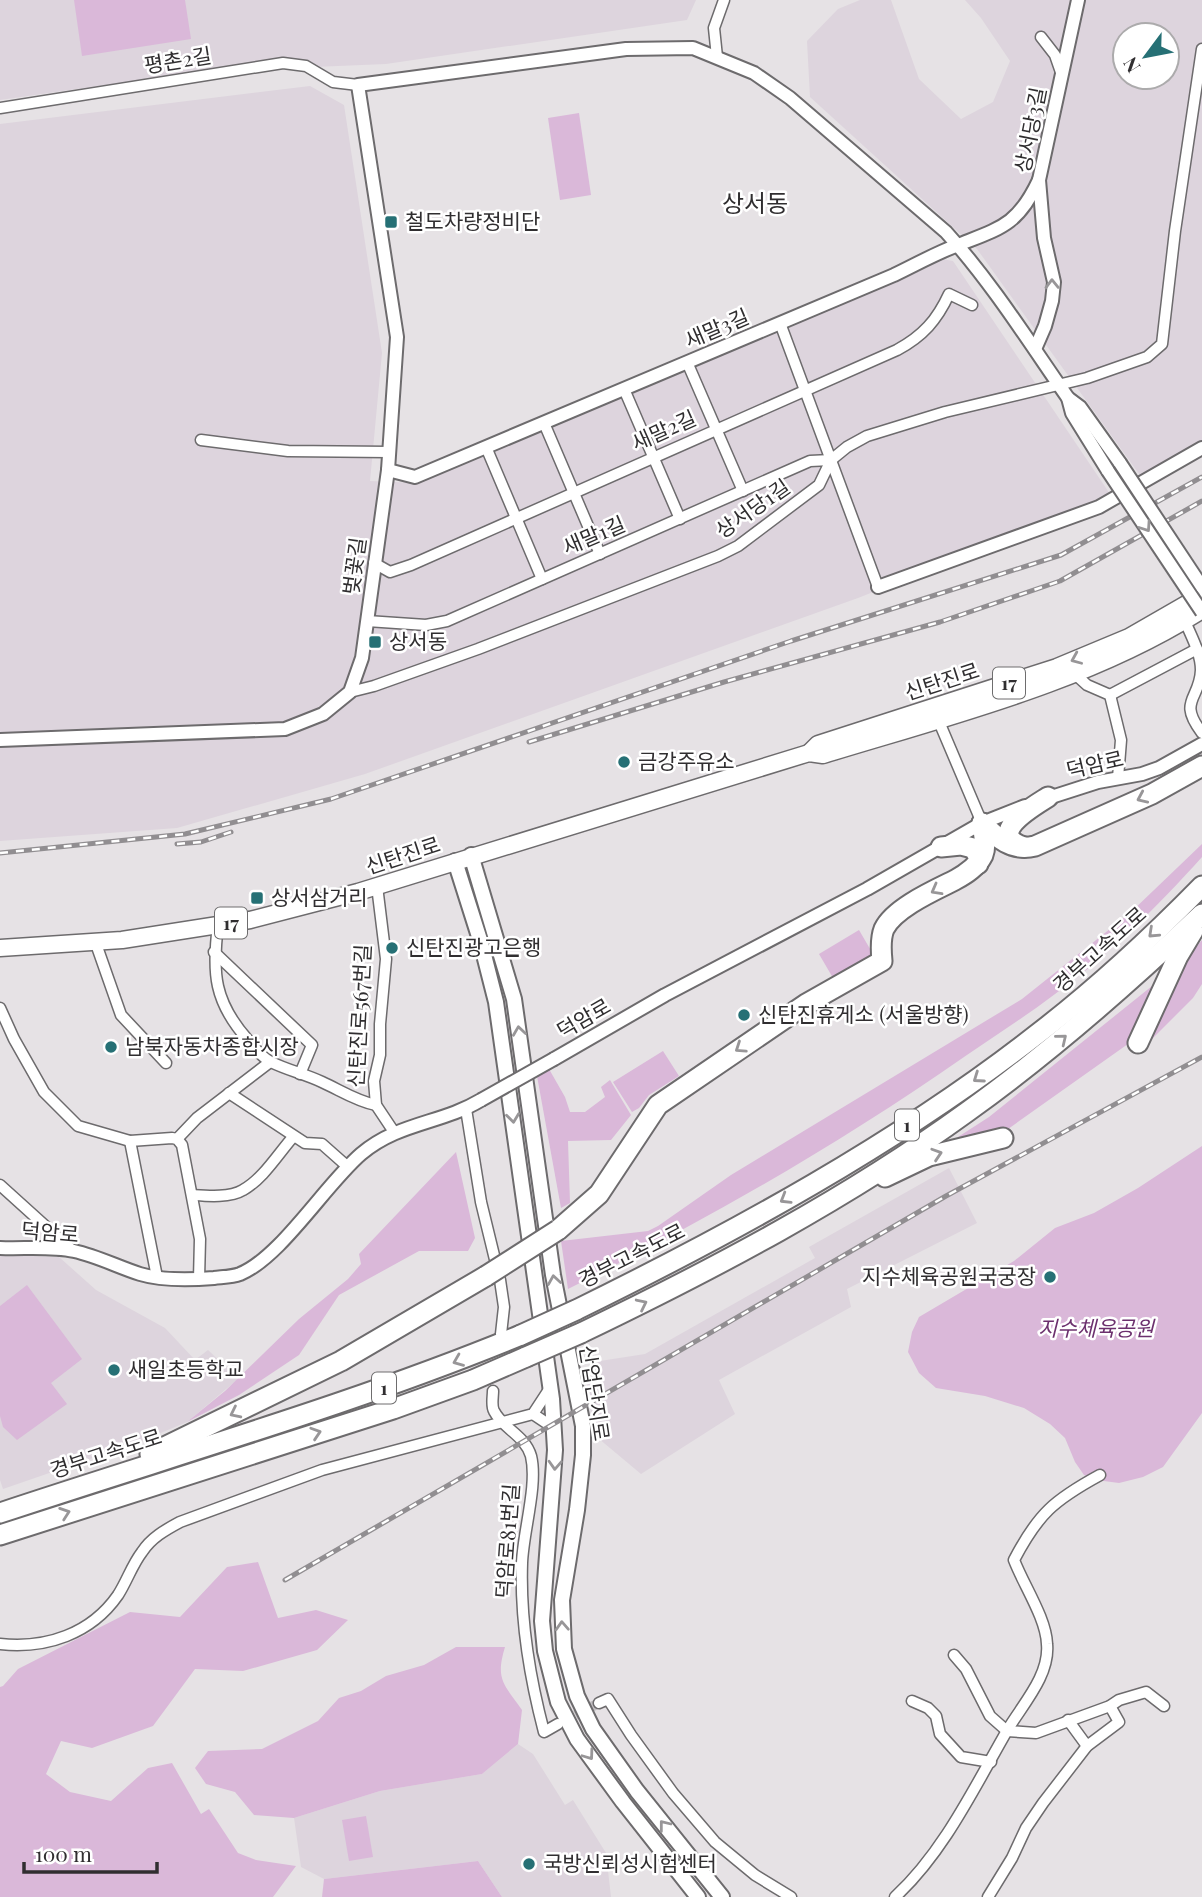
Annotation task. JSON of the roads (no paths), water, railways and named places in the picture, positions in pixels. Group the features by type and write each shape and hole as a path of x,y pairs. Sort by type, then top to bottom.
{"highway":[{"path":"982,822 1002,841 1029,848 1152,794 1202,766"},
{"path":"1029,848 1013,841 1009,834 1010,827 1025,812 1048,797"},
{"path":"90,1483 341,1361 486,1276 558,1230 599,1194 658,1104 806,1004 882,961 884,930 891,919 978,864 985,844 982,822"},
{"path":"941,847 961,845 973,848 979,857 978,864"},
{"name":"경부고속도로","path":"0,1513 366,1395 521,1335 576,1310 758,1216 894,1134 1036,1036 1099,984 1202,886"},
{"path":"1138,1043 1178,956 1202,915"},
{"name":"경부고속도로","path":"0,1535 393,1409 473,1380 581,1334 666,1292 751,1247 851,1188 965,1114 1087,1020 1202,915"},
{"path":"851,1188 898,1173 929,1156 1003,1138"}],"main road":[{"name":"신탄진로","path":"0,948 122,940 250,920 377,886 808,753 822,755 1105,647 1158,621 1202,595"},
{"name":"신탄진로","path":"936,713 1076,675 1202,611"},
{"name":"산업단지로","path":"471,856 514,999 553,1275 583,1426 577,1510 562,1600 564,1649 577,1696 593,1729 637,1791 722,1897"},
{"name":"산업단지로","path":"455,861 496,1002 550,1388 554,1428 554,1483 546,1550 542,1621 545,1651 558,1702 577,1739 698,1897"}],"street":[{"path":"717,57 714,28 724,0"},
{"name":"상서당3길","path":"1035,349 1049,314 1054,282 1044,238 1040,180 1078,0"},
{"path":"1041,37 1055,55 1062,75"},
{"path":"358,85 626,49 692,48 754,73 790,98 958,245 1068,398 1080,407 1120,463 1202,587"},
{"name":"상서당1길","path":"350,692 478,649 718,556 738,546 819,485 831,460 867,436 945,412 1059,385 1147,357 1162,344 1175,231 1202,49"},
{"name":"평촌2길","path":"0,108 283,63 306,66 333,82 358,85"},
{"name":"벚꽃길","path":"350,692 362,658 388,470 397,337 358,85"},
{"name":"새말3길","path":"388,470 415,477 894,275 958,245 980,238 1019,215 1040,180"},
{"name":"새말2길","path":"374,564 390,572 411,565 911,342 937,318 949,294 972,305"},
{"path":"780,323 878,587 1099,507 1202,448"},
{"path":"687,362 743,491"},
{"path":"624,389 680,519"},
{"path":"1068,398 1072,413 1108,471 1202,611"},
{"path":"544,423 600,554"},
{"path":"201,440 288,451 389,452"},
{"path":"486,447 542,579"},
{"name":"새말1길","path":"367,621 426,625 447,621 810,461 831,460"},
{"path":"1185,621 1197,649 1201,671 1189,708 1192,720 1202,733"},
{"path":"1110,695 1197,649"},
{"path":"1076,675 1087,685 1110,695"},
{"path":"0,740 285,729 323,714 350,692"},
{"path":"1110,695 1121,740 1118,778"},
{"path":"936,713 982,822"},
{"name":"덕암로","path":"0,1248 74,1251 142,1275 157,1277 199,1279 240,1274 257,1263 283,1239 348,1167 379,1140 394,1132 466,1109 665,995 867,889 982,822 1048,797 1159,768 1200,743"},
{"name":"신탄진로567번길","path":"377,886 386,959 380,1055 374,1080 376,1105 394,1132"},
{"name":"신탄진로567번길","path":"218,925 214,952 215,977 226,1012 261,1055 360,1102 376,1105"},
{"path":"95,941 121,1015 166,1063"},
{"path":"214,952 312,1045 300,1073"},
{"path":"0,1008 44,1092 78,1126 130,1141 177,1139 197,1118 271,1062"},
{"path":"229,1093 293,1137 305,1143 322,1144 348,1167"},
{"path":"466,1109 481,1202 500,1280 504,1307 501,1334"},
{"path":"193,1195 241,1192 293,1137"},
{"path":"177,1139 184,1153 200,1239 199,1279"},
{"path":"130,1141 157,1277"},
{"path":"0,1185 74,1251"},
{"path":"0,1644 29,1645 54,1641 91,1624 118,1594 142,1552 159,1534 180,1522 322,1470 533,1414 550,1388"},
{"name":"덕암로81번길","path":"493,1391 492,1409 502,1422 521,1438 530,1455 531,1483 522,1562 525,1640 529,1677 544,1732 558,1724"},
{"path":"533,1414 554,1428"},
{"path":"895,1897 948,1831 1044,1668 1048,1646 1042,1619 1024,1586 1014,1560 1041,1515 1069,1491 1100,1475"},
{"path":"954,1655 966,1669 990,1716 1007,1731 1036,1733 1146,1692 1164,1706"},
{"path":"599,1703 608,1699 673,1793 715,1842 755,1875 791,1897"},
{"path":"912,1701 928,1708 936,1716 940,1734 961,1757 991,1762"},
{"path":"988,1897 1026,1828 1087,1746 1119,1722 1110,1706"},
{"path":"1068,1720 1087,1746"}],"tunnel":[{"path":"562,1722 599,1703"}],"railway":[{"path":"0,853 185,834 331,799 791,641 1061,555 1202,477"},
{"path":"529,742 724,682 940,622 1060,581 1202,501"},
{"path":"177,844 201,842 231,832"},
{"path":"285,1580 946,1196 1202,1057"}],"place":[{"name":"철도차량정비단","path":"391,222"},
{"name":"상서동","path":"375,642"},
{"name":"금강주유소","path":"624,762"},
{"name":"상서삼거리","path":"257,898"},
{"name":"신탄진광고은행","path":"392,948"},
{"name":"신탄진휴게소 (서울방향)","path":"744,1015"},
{"name":"남북자동차종합시장","path":"111,1047"},
{"name":"지수체육공원국궁장","path":"1050,1277"},
{"name":"새일초등학교","path":"114,1370"},
{"name":"국방신뢰성시험센터","path":"529,1864"}],"district":[{"name":"상서동","path":"755,204"}],"park label":[{"name":"지수체육공원","path":"1096,1329"}]}
